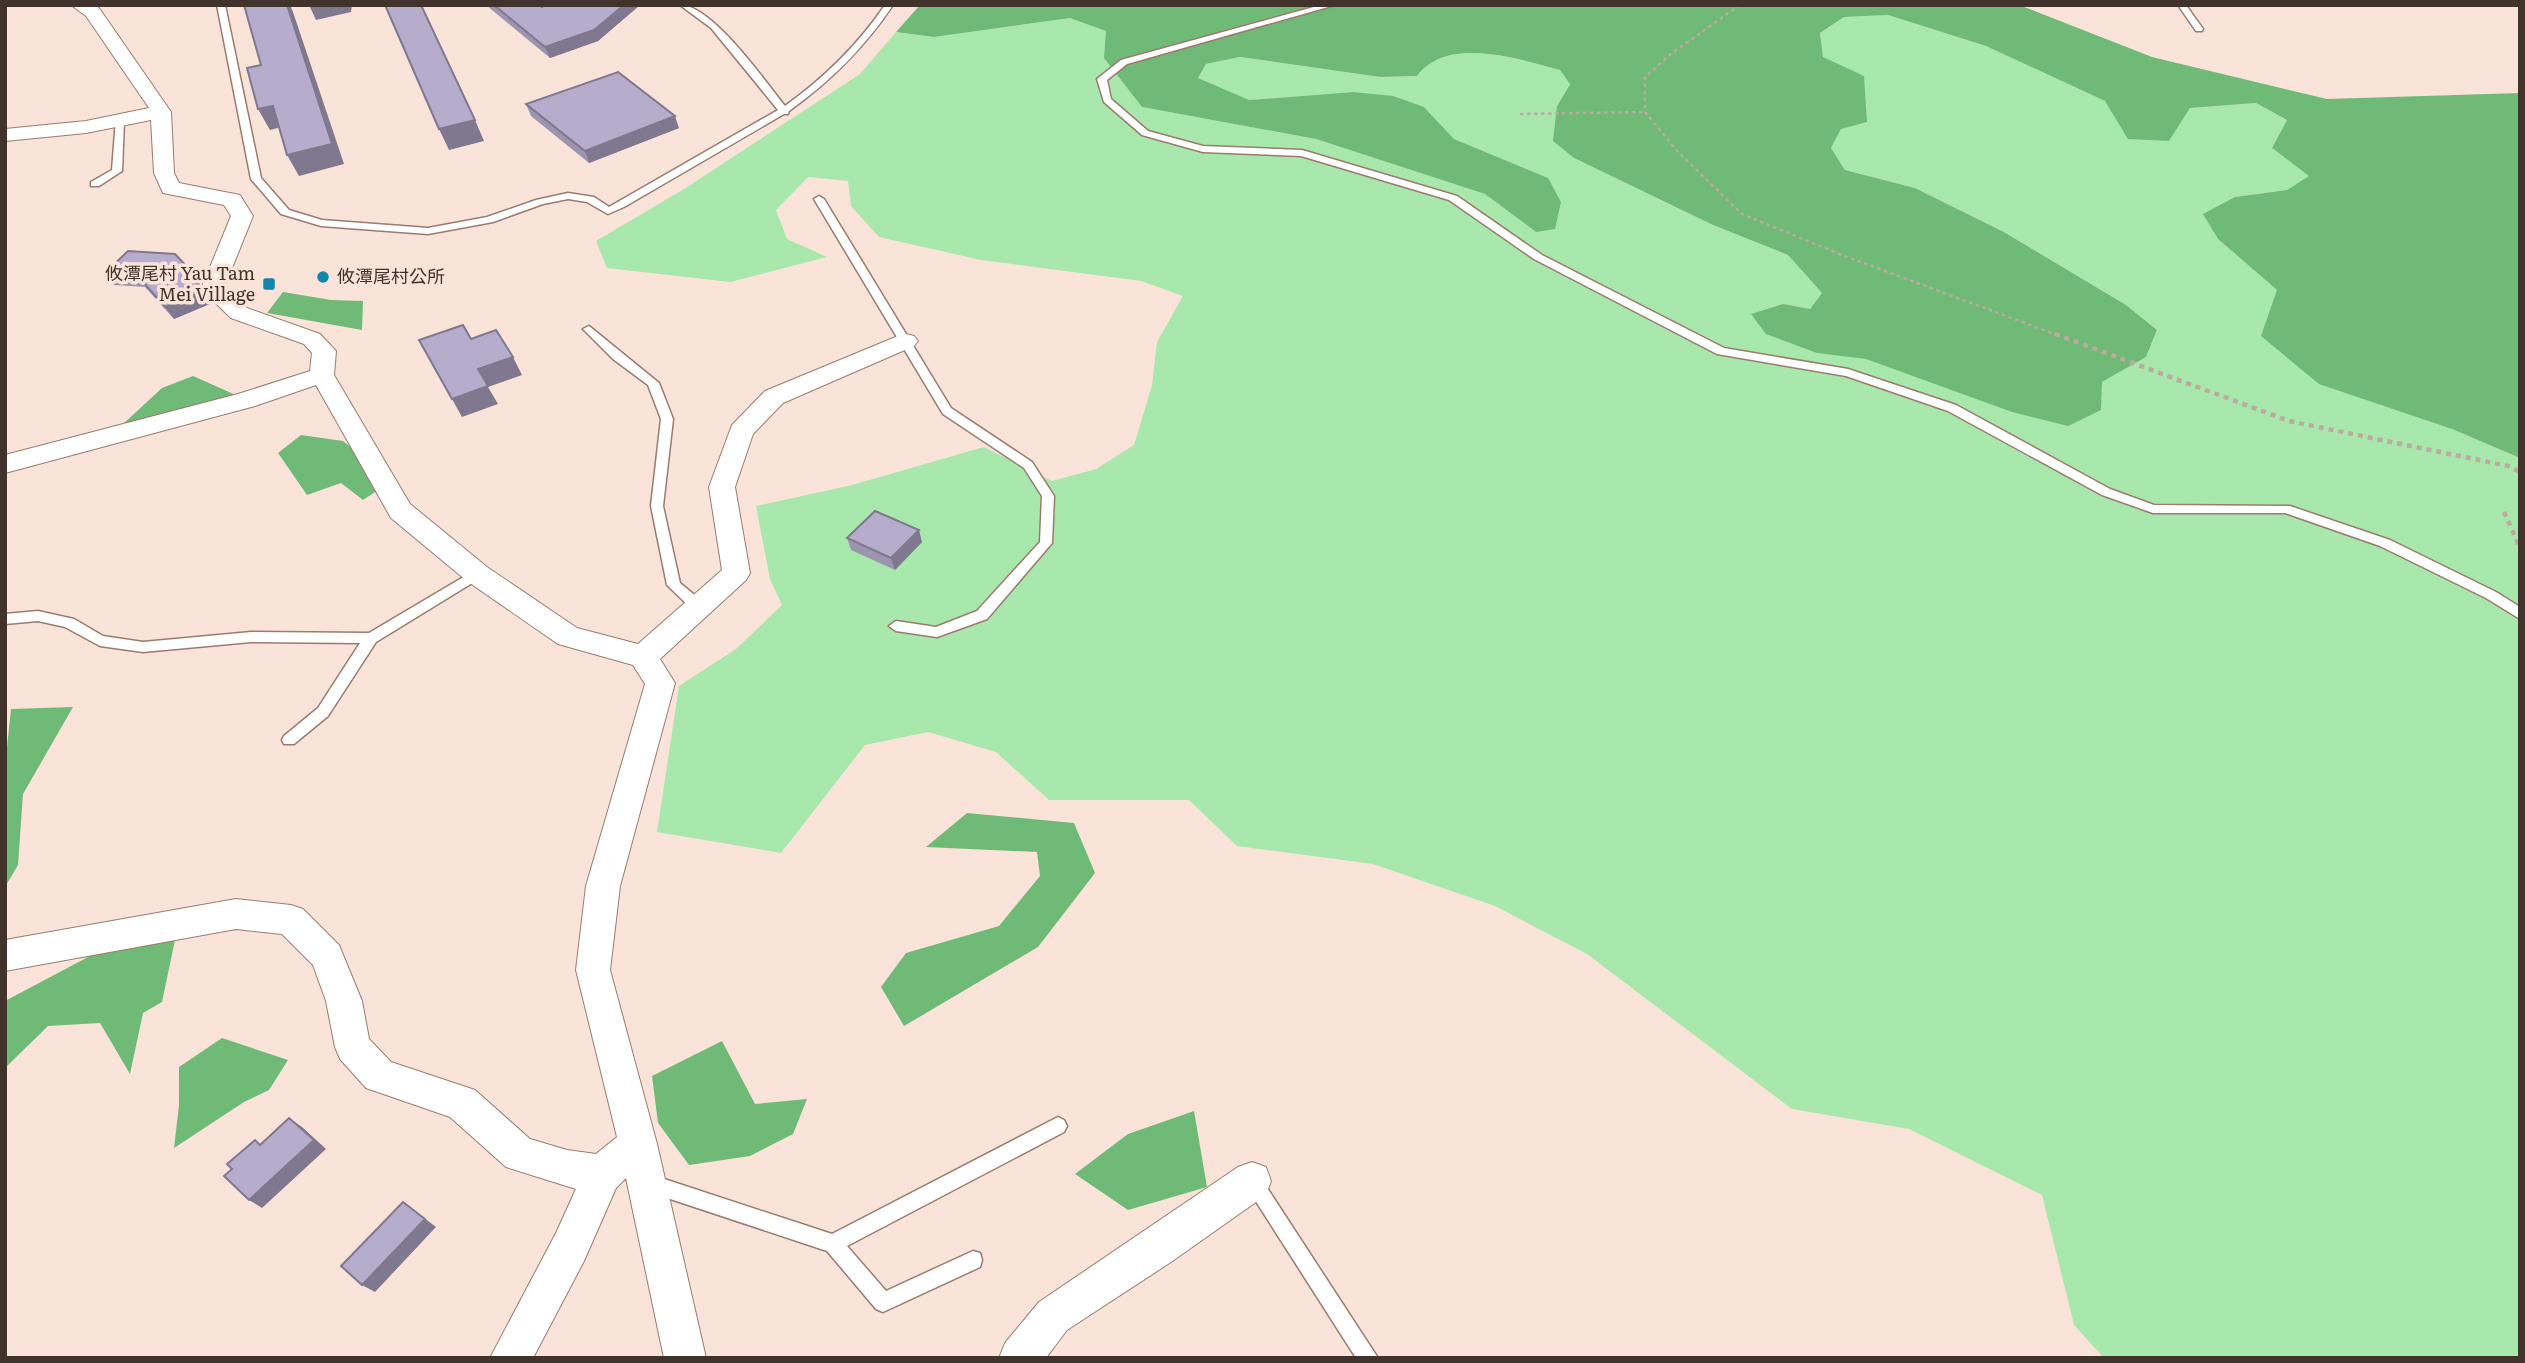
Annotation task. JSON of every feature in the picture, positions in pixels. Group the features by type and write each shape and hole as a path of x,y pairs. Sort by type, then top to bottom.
{"street":[{"path":"80,5 93,12 161,112 164,173 171,188 232,200 242,216 212,289 239,313 312,339 324,351 322,375 400,512 477,574 568,636 643,657 660,683 603,886 593,970 638,1144 685,1358"},
{"path":"5,135 86,127 161,112"},
{"path":"643,657 736,573 722,487 741,430 774,397 906,341"},
{"path":"5,464 246,400 322,375"},
{"path":"5,956 236,914 291,920 327,956 344,1001 353,1047 379,1076 462,1103 519,1154 567,1169 602,1174"},
{"path":"511,1358 570,1247 602,1174 638,1144"},
{"path":"1020,1358 1053,1316 1157,1248 1252,1181"}],"lane":[{"path":"221,5 256,179 285,212 321,223 428,231 489,220 540,202 568,197 590,199 608,211 785,112 837,71 876,26 889,5"},
{"path":"684,5 714,26 785,112"},
{"path":"1331,5 1124,62 1102,79 1107,100 1145,133 1203,149 1302,153 1453,198 1538,257 1721,351 1848,373 1952,408 2106,492 2153,509 2286,509 2385,543 2491,595 2520,614"},
{"path":"2182,5 2199,29"},
{"path":"95,184 117,172 119,121"},
{"path":"819,199 947,411 1028,465 1048,496 1046,543 982,615 937,632 896,626"},
{"path":"589,329 617,356 653,383 667,419 657,506 674,585 699,607"},
{"path":"289,740 323,712 371,638 477,574"},
{"path":"5,619 38,616 69,623 100,640 143,647 251,637 371,638"},
{"path":"834,1244 1058,1126"},
{"path":"1252,1181 1368,1358"},
{"path":"647,1182 834,1244 883,1302 973,1260"}],"path":[{"path":"1740,5 1672,53 1645,77 1645,112 1679,153 1742,214 1842,256 2289,421 2508,466 2520,472"},
{"path":"1520,114 1645,112"},
{"path":"2504,512 2520,548"}],"green space":[{"path":"920,5 2019,5 2152,57 2327,99 2520,93 2520,458 2452,429 2319,384 2261,336 2277,290 2218,239 2203,214 2235,197 2287,190 2309,176 2272,148 2287,120 2256,103 2190,108 2169,141 2128,139 2105,101 1986,46 1888,15 1844,17 1820,33 1823,57 1864,76 1867,122 1841,129 1831,148 1845,170 1915,188 2004,232 2126,305 2157,330 2146,357 2102,382 2101,410 2068,426 2012,412 1866,359 1817,353 1766,334 1751,314 1783,304 1810,309 1822,293 1788,255 1713,225 1574,158 1553,141 1557,106 1570,84 1560,70 1505,56 1465,53 1446,56 1430,64 1417,76 1380,77 1240,57 1206,64 1198,78 1249,100 1353,92 1393,96 1424,107 1454,139 1548,178 1561,202 1555,229 1536,232 1485,194 1316,139 1142,107 1104,58 1106,31 1070,18 934,37 896,32"},
{"path":"1888,15 1986,46 2105,101 2169,141 2190,108 2256,103 2287,120 2272,148 2310,176 2287,190 2235,197 2218,239 2277,290 2452,429 2520,458 2520,1358 2104,1358 2074,1325 2042,1195 1909,1129 1792,1109 1587,954 1495,906 1373,864 1237,846 1189,800 1049,800 996,752 928,732 865,745 781,853 657,832 679,686 736,649 782,605 770,579 756,506 852,485 984,447 1052,481 1096,469 1134,445 1152,385 1157,342 1183,296 1141,281 981,260 879,237 851,206 848,181 808,177 776,210 787,239 827,257 730,282 607,268 596,241 684,189 860,74 896,32 934,37 1070,18 1106,30 1142,107 1316,139 1485,194 1536,232 1548,178 1454,139 1424,107 1353,92 1249,100 1198,79 1206,64 1240,57 1380,77 1417,76 1430,64 1446,56 1465,53 1505,56 1560,70 1570,83 1557,106 1574,158 1713,225 1788,255 1822,293 1810,309 1783,305 1817,353 2102,382 2146,357 2157,330 2126,305 2004,232 1915,188 1845,170 1831,148 1841,129 1823,57 1820,33 1844,17"},
{"path":"283,292 331,300 363,301 362,330 267,313"},
{"path":"193,376 238,396 220,412 123,424 162,388"},
{"path":"301,435 343,441 393,480 363,500 341,483 307,495 278,453"},
{"path":"73,707 23,794 18,865 5,887 5,766 11,709"},
{"path":"967,813 1074,823 1095,873 1038,947 904,1026 881,987 906,953 999,926 1040,876 1037,852 926,847"},
{"path":"175,940 162,1002 143,1013 130,1074 100,1023 48,1026 5,1068 5,1001 90,956"},
{"path":"222,1038 288,1060 269,1090 244,1102 174,1148 179,1105 179,1067"},
{"path":"722,1041 755,1104 807,1099 793,1134 750,1156 689,1165 658,1123 652,1076"},
{"path":"1194,1111 1207,1187 1128,1210 1075,1174 1128,1134"}],"building":[{"path":"244,5 287,5 332,144 287,155 273,106 258,109 247,68 261,65"},
{"path":"385,5 421,5 475,120 439,129"},
{"path":"494,5 624,5 594,30 545,47"},
{"path":"618,72 675,116 585,151 526,104"},
{"path":"128,251 175,254 192,272 191,279 204,291 165,307 137,275 105,273"},
{"path":"463,325 471,339 496,330 513,357 478,369 488,386 452,399 419,340"},
{"path":"875,511 919,530 891,558 847,538"},
{"path":"289,1118 314,1140 249,1200 224,1176 232,1169 227,1164 255,1140 260,1145"},
{"path":"403,1202 425,1219 362,1285 341,1266"}],"place":[{"name":"攸潭尾村公所","path":"323,277"},
{"name":"攸潭尾村 Yau Tam Mei Village","path":"269,284"}]}
